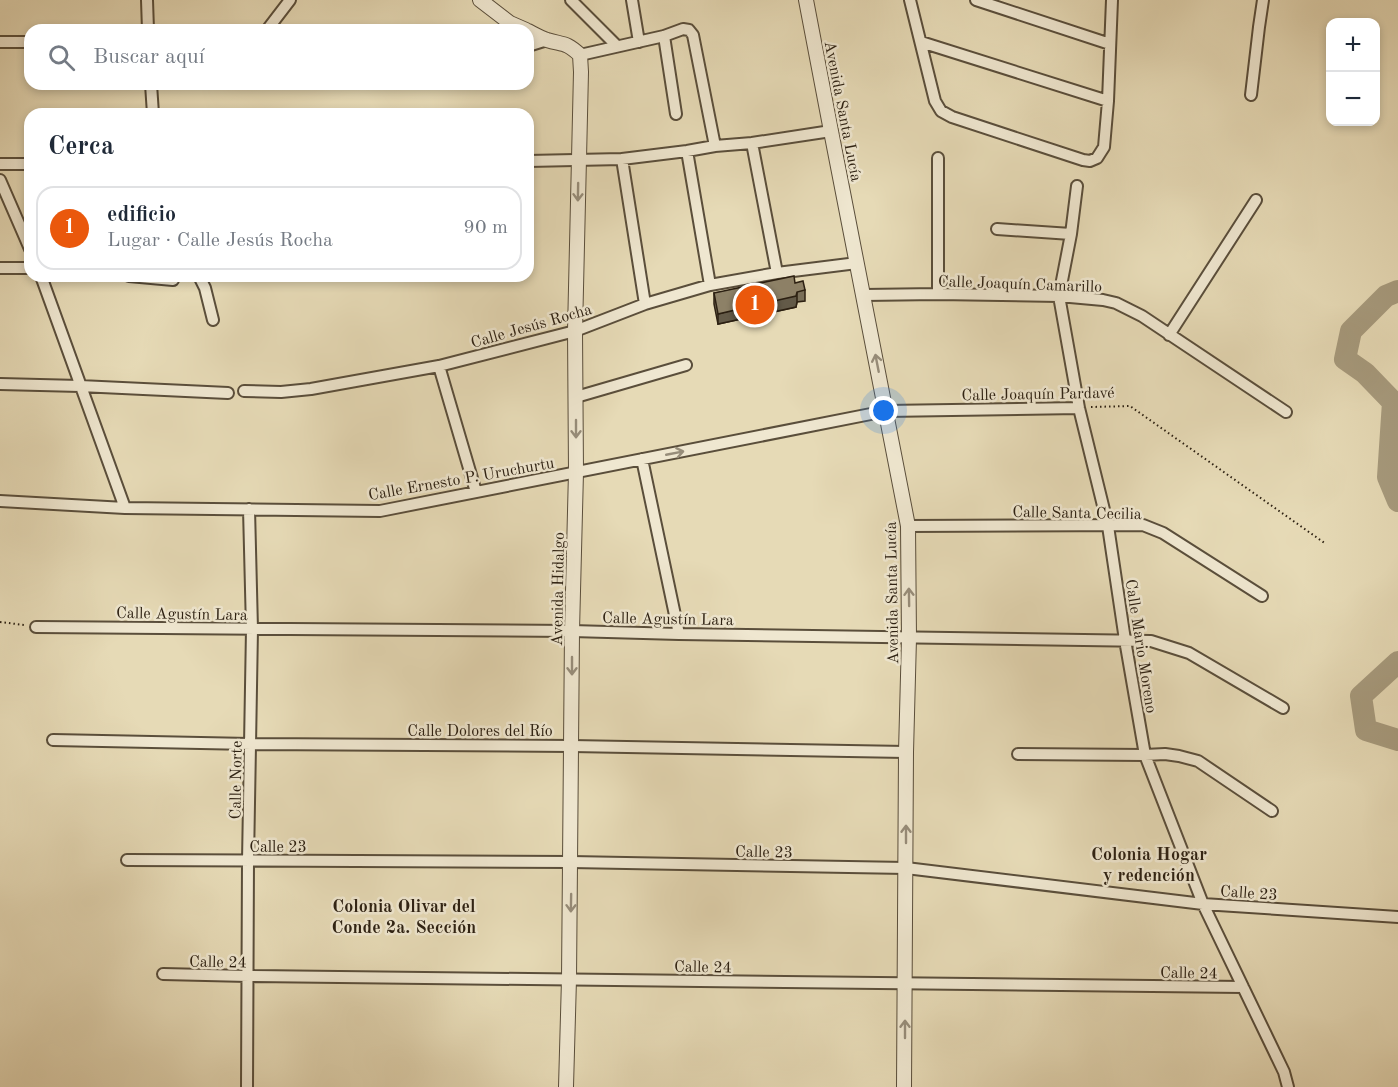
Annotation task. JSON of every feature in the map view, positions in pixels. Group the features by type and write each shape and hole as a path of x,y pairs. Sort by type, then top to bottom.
{"street":[{"path":"147,0 147,24"},
{"path":"272,24 290,0"},
{"path":"480,0 512,24"},
{"path":"570,0 617,46"},
{"path":"632,0 639,42"},
{"name":"Avenida Santa Lucía","path":"806,0 908,526 904,1087"},
{"path":"910,0 935,101 941,111 952,117 1090,161 1097,158 1104,147 1112,0"},
{"path":"976,0 1110,44"},
{"path":"1251,95 1263,0"},
{"path":"534,34 567,45 580,55 664,36 683,29 689,30 693,35 715,146"},
{"path":"664,36 676,114"},
{"path":"534,44 547,40"},
{"path":"0,42 24,42"},
{"path":"921,42 1108,101"},
{"name":"Avenida Hidalgo","path":"566,1087 571,862 572,631 576,472 575,331 580,55"},
{"path":"151,90 153,108"},
{"path":"534,161 622,159 831,131"},
{"path":"752,143 777,273"},
{"path":"687,151 710,285"},
{"path":"938,158 938,294"},
{"path":"622,159 645,304"},
{"path":"0,164 24,164"},
{"path":"0,180 24,235"},
{"name":"Calle Mario Moreno","path":"1077,186 1071,234 1059,296 1079,408 1108,526 1145,755 1203,904 1284,1072 1288,1087"},
{"path":"1168,334 1256,200"},
{"path":"997,229 1071,234"},
{"name":"Calle Jesús Rocha","path":"244,391 281,392 311,389 439,366 575,331 645,304 710,285 777,273 857,263"},
{"path":"0,268 24,268"},
{"path":"43,282 125,508"},
{"path":"202,282 213,320"},
{"name":"Calle Joaquín Camarillo","path":"864,295 1059,296 1116,303 1142,316 1286,412"},
{"path":"576,397 686,365"},
{"path":"439,366 476,492"},
{"path":"0,384 228,393"},
{"name":"Calle Joaquín Pardavé","path":"886,411 1079,408"},
{"name":"Calle Ernesto P. Uruchurtu","path":"0,501 125,508 380,511 886,411"},
{"path":"642,459 680,634"},
{"name":"Calle Norte","path":"247,1087 252,629 249,509"},
{"name":"Calle Santa Cecilia","path":"908,526 1143,525 1163,533 1262,596"},
{"name":"Calle Agustín Lara","path":"36,627 572,631 1151,641 1189,653 1283,708"},
{"name":"Calle Dolores del Río","path":"53,740 906,752"},
{"path":"1018,754 1165,754 1179,756 1198,761 1272,811"},
{"name":"Calle 23","path":"127,860 571,862 906,868 1203,904 1398,917"},
{"name":"Calle 24","path":"163,974 1243,987"}],"path":[{"name":"Calle Joaquín Pardavé","path":"1079,408 1130,406 1326,544"},
{"path":"0,622 36,627"}],"building":[{"path":"794,276 795,283 803,281 805,290 797,292 796,296 718,314 714,293"}],"waterway":[{"path":"1398,291 1386,296 1351,331 1345,359 1365,373 1393,402 1388,477 1398,501"},
{"path":"1398,662 1361,696 1366,730 1398,740"}],"place":[{"name":"edificio","path":"755,305"}],"district":[{"name":"Colonia Hogar y redención","path":"1149,864"},
{"name":"Colonia Olivar del Conde 2a. Sección","path":"404,916"}]}
